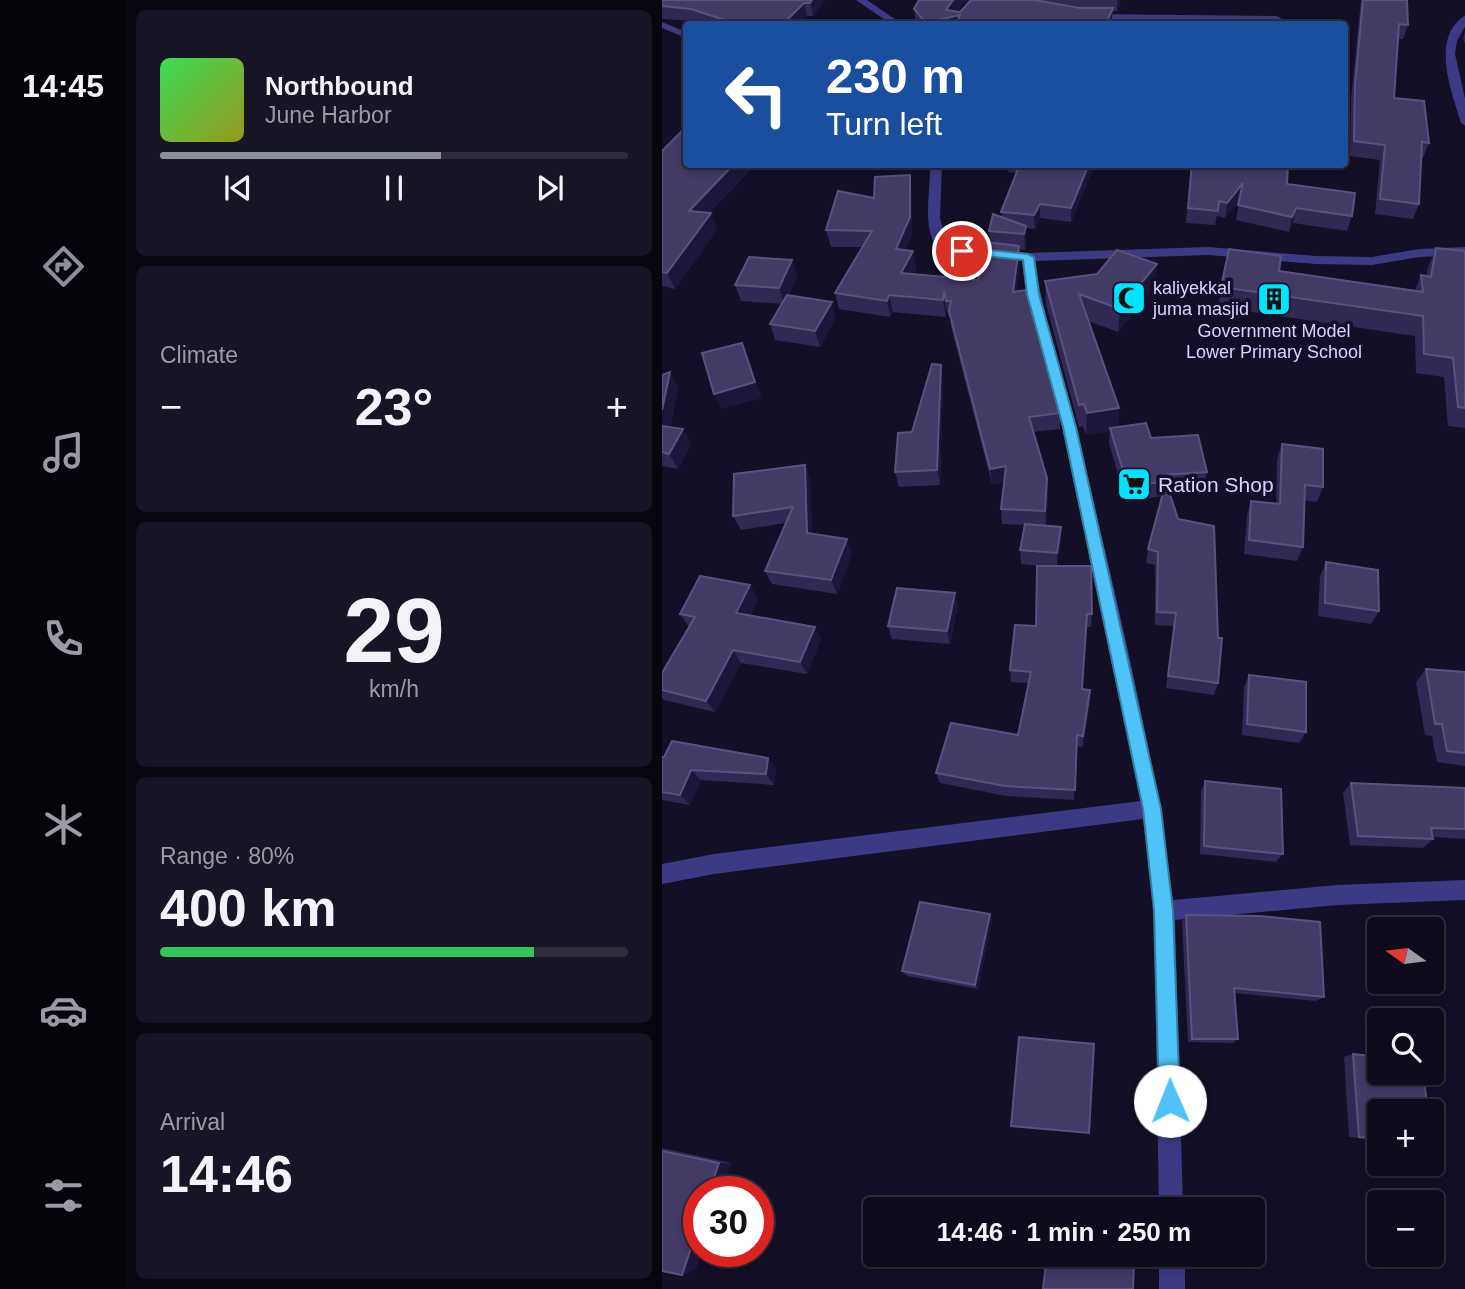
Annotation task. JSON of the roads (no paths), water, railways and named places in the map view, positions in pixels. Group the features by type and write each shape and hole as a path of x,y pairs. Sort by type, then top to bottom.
{"street":[{"path":"861,0 892,21"},
{"path":"1080,16 1277,19"},
{"path":"1465,18 1454,28 1448,52 1465,123"},
{"path":"662,25 683,34"},
{"path":"936,168 933,219 937,240 942,248 1028,257 1208,251 1316,260 1372,261 1419,253 1465,251"},
{"path":"1028,257 1033,294 1069,427 1152,809 1164,911 1171,1197"},
{"path":"662,874 714,864 1152,809"},
{"path":"1164,911 1337,895 1465,890"},
{"path":"1172,1267 1172,1289"}],"place":[{"name":"kaliyekkal juma masjid","path":"1129,298"},
{"name":"Government Model Lower Primary School","path":"1274,299"},
{"name":"Ration Shop","path":"1134,484"}]}
